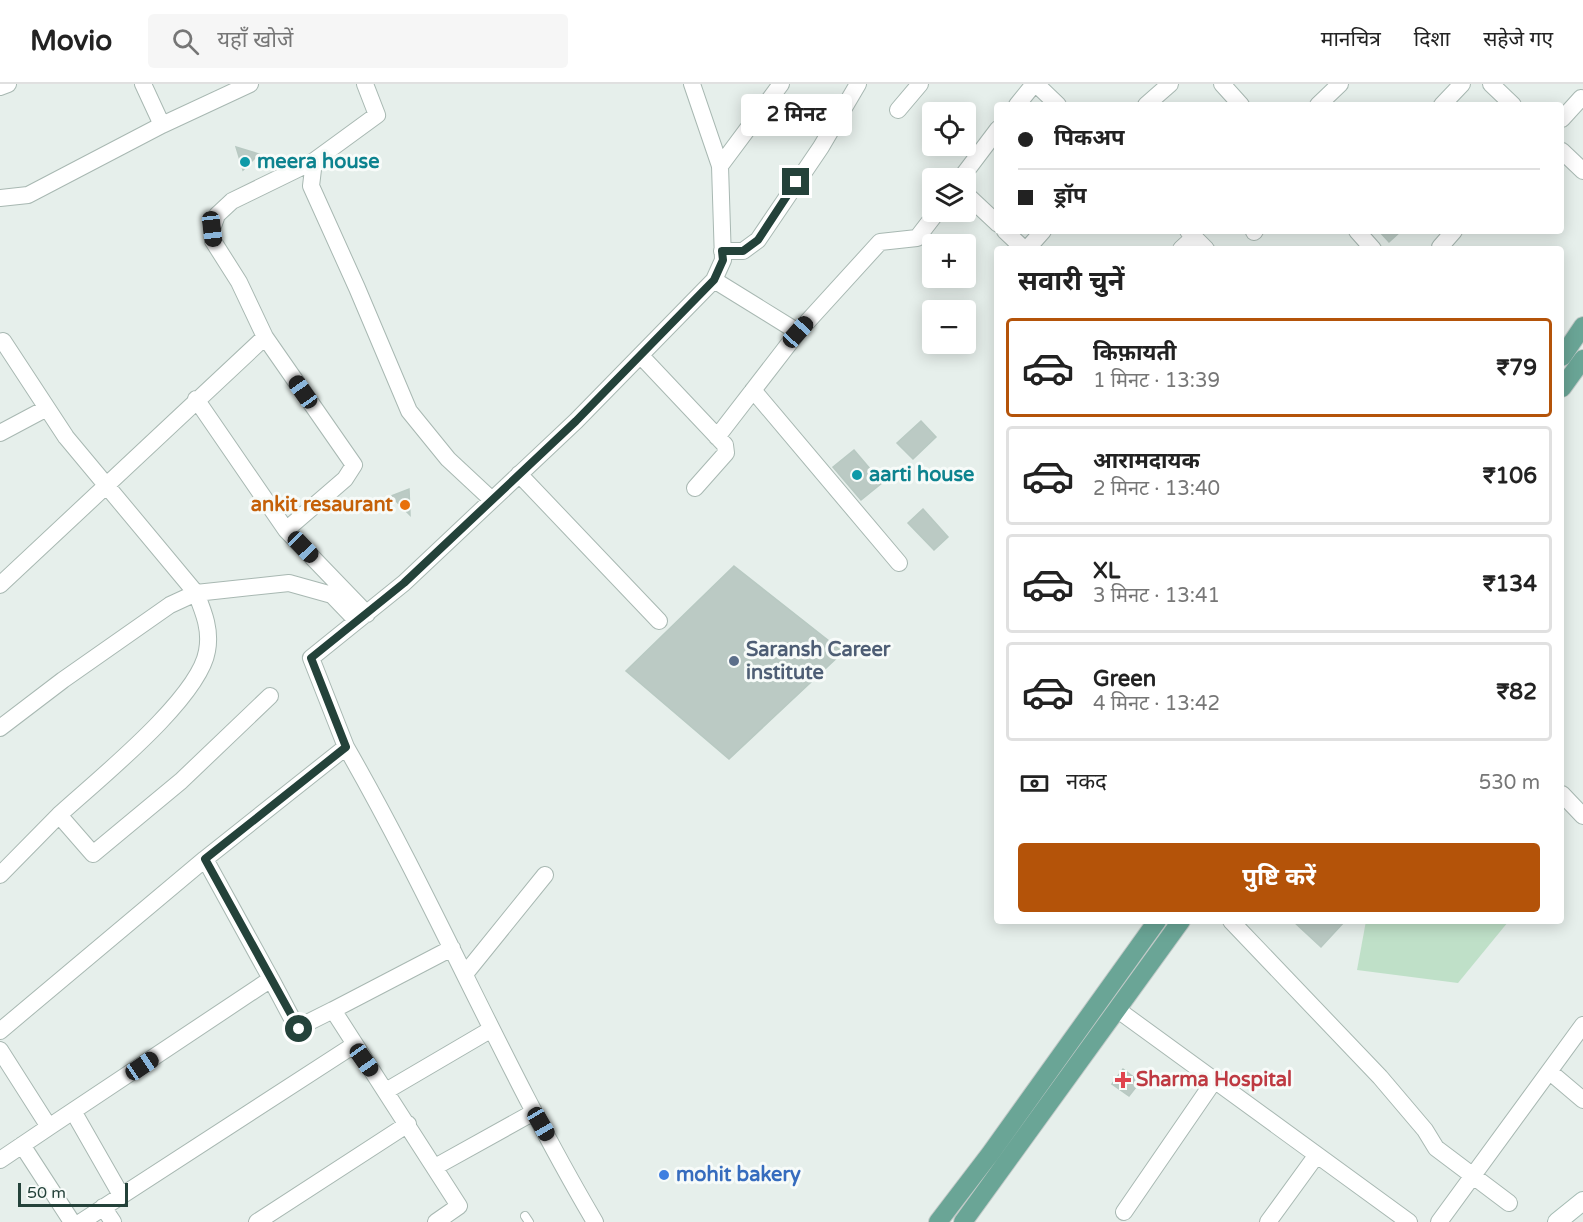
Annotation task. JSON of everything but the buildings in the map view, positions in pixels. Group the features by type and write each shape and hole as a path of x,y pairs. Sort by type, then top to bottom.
{"main road":[{"path":"1564,354 1583,326"},
{"path":"1564,385 1583,358"},
{"path":"938,1222 990,1154 1155,924"},
{"path":"963,1222 1179,924"}],"street":[{"path":"0,87 8,84"},
{"path":"143,84 162,125"},
{"path":"0,198 28,195 162,125 250,84"},
{"path":"286,530 345,479 354,465 265,337 239,282 213,241 212,229 217,215 232,201 314,161 378,115 366,84"},
{"path":"595,1222 490,1030 465,974 387,819 346,747 311,658 404,583 641,356 714,280 723,260 720,166 692,84"},
{"path":"720,166 781,84"},
{"path":"722,251 743,251 758,240 821,147 858,84"},
{"path":"898,110 920,84"},
{"path":"1020,102 1035,84 1055,102"},
{"path":"1149,102 1170,84"},
{"path":"1222,84 1239,102"},
{"path":"1321,102 1340,84"},
{"path":"1445,102 1462,84"},
{"path":"1491,84 1510,102"},
{"path":"1564,117 1581,98"},
{"path":"969,168 994,134"},
{"path":"1564,153 1583,171"},
{"path":"314,161 311,186 409,411 448,459 492,500"},
{"path":"976,203 994,220"},
{"path":"717,437 798,332 880,242 917,238 929,222"},
{"path":"1008,234 1022,246"},
{"path":"1028,246 1040,234"},
{"path":"1191,234 1203,246"},
{"path":"1359,234 1370,246"},
{"path":"1441,246 1451,234"},
{"path":"714,280 798,332"},
{"path":"0,585 196,399 265,337"},
{"path":"0,875 59,815 146,737 188,690 207,653 208,622 196,593 66,436 3,341"},
{"path":"641,356 725,445 726,453 695,488"},
{"path":"753,390 899,563"},
{"path":"196,399 286,530 362,618"},
{"path":"0,433 47,408"},
{"path":"519,474 659,621"},
{"path":"0,728 63,680 170,605 196,593 289,583 332,595 362,618"},
{"path":"59,815 93,854 181,781 270,696"},
{"path":"0,1030 205,859 346,747"},
{"path":"1564,796 1583,816"},
{"path":"205,859 297,1028 452,948"},
{"path":"465,974 545,875"},
{"path":"1234,924 1380,1077 1425,1130 1436,1148 1509,1203"},
{"path":"0,1160 271,979"},
{"path":"333,1010 459,1206 436,1222"},
{"path":"1118,1010 1409,1222"},
{"path":"1438,1222 1583,1025"},
{"path":"386,1091 490,1030"},
{"path":"81,1222 354,1045"},
{"path":"0,1050 49,1127"},
{"path":"1550,1072 1583,1100"},
{"path":"1124,1212 1214,1081"},
{"path":"73,1112 121,1195"},
{"path":"435,1167 534,1112"},
{"path":"257,1222 408,1125"},
{"path":"22,1145 72,1222"},
{"path":"1268,1222 1316,1156"},
{"path":"1557,1222 1583,1201"},
{"path":"103,1207 113,1222"}],"green space":[{"path":"1365,924 1506,924 1458,983 1357,970"}],"place":[{"name":"meera house","path":"245,162"},
{"name":"aarti house","path":"857,475"},
{"name":"ankit resaurant","path":"405,505"},
{"name":"Saransh Career institute","path":"734,661"},
{"name":"Sharma Hospital","path":"1123,1080"},
{"name":"mohit bakery","path":"664,1175"}],"route":[{"path":"299,1029 205,859 346,747 311,658 404,583 576,421 714,280 723,260 722,251 743,251 758,240 796,182"}]}
